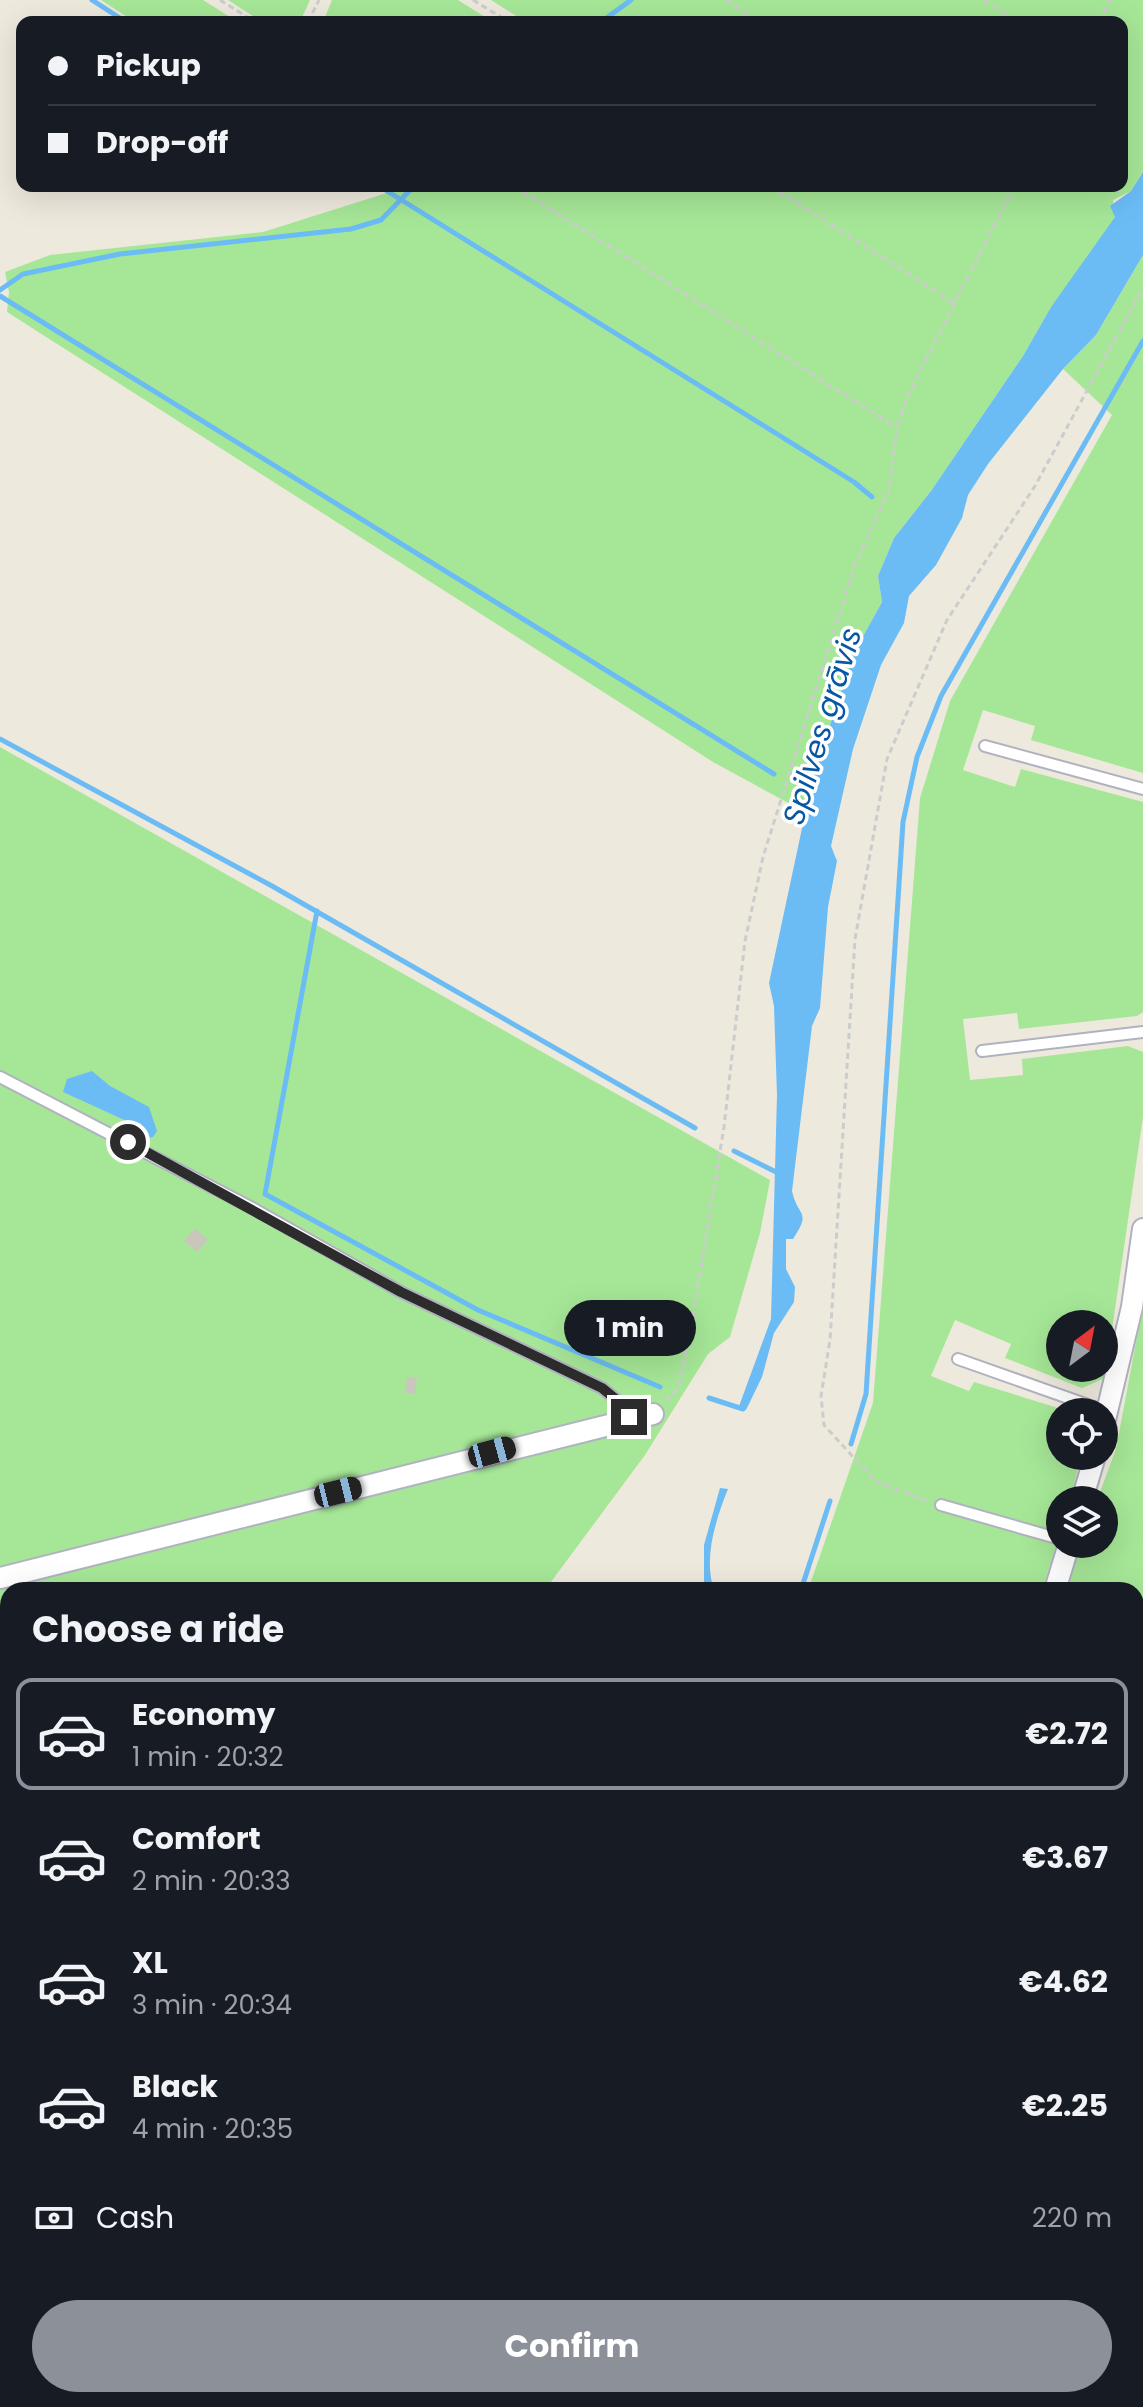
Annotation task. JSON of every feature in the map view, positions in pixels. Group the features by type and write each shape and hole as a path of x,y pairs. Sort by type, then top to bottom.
{"street":[{"path":"1111,1398 1132,1307 1143,1229"},
{"path":"0,1578 615,1421 653,1414"},
{"path":"1057,1582 1065,1558"}],"lane":[{"path":"985,746 1143,789"},
{"path":"982,1051 1143,1032"},
{"path":"0,1077 256,1210 401,1292 602,1388 618,1401 620,1412 615,1421"},
{"path":"958,1359 1056,1398"},
{"path":"941,1505 1046,1535"}],"path":[{"path":"220,0 245,16"},
{"path":"473,0 499,16"},
{"path":"726,0 751,16"},
{"path":"984,0 1009,16"},
{"path":"523,192 897,428"},
{"path":"780,192 954,303"},
{"path":"653,1414 678,1389 690,1334 724,1127 745,941 763,857 855,565 889,490 897,428 906,399 1011,192"},
{"path":"941,1505 876,1482 824,1425 821,1396 830,1340 855,939 867,856 887,759 947,620 1035,486 1143,288"}],"green space":[{"path":"101,0 203,0 228,16 126,16"},
{"path":"228,0 310,0 303,16 253,16"},
{"path":"332,0 458,0 483,16 325,16"},
{"path":"491,0 1143,0 1143,172 1131,191 1113,200 1115,217 1095,248 1051,307 1023,356 931,491 894,538 878,576 882,602 856,649 814,772 811,797 803,811 713,762 7,312 9,292 5,272 50,255 263,232 390,192 1128,192 1128,16 516,16"},
{"path":"1143,255 1143,773 1031,740 1035,726 983,710 963,770 1015,787 1021,769 1143,802 1143,1012 1137,1016 1019,1029 1017,1013 963,1019 970,1080 1023,1075 1022,1059 1128,1046 1143,1052 1143,1117 1115,1310 1046,1310 1046,1374 1005,1358 1011,1344 955,1320 931,1376 969,1391 974,1382 1046,1404 1046,1470 1078,1470 1074,1486 1046,1486 1046,1558 1052,1558 1045,1582 811,1582 873,1403 920,798 950,701 1112,415 1063,369 1096,335"},
{"path":"0,747 770,1180 760,1233 730,1337 708,1354 645,1455 551,1582 0,1582"},
{"path":"1143,1305 1143,1582 1068,1582 1076,1558 1118,1558 1118,1486 1102,1486 1108,1470 1118,1470 1118,1438"},
{"path":"1067,1382 1096,1382 1082,1388"}],"water":[{"path":"1143,172 1143,255 1096,335 1063,369 988,464 968,495 962,518 936,565 909,596 904,623 881,665 853,749 831,846 837,861 828,907 820,1008 812,1026 792,1191 803,1218 793,1239 786,1239 786,1269 795,1287 794,1302 774,1333 762,1377 746,1410 738,1409 771,1319 777,1095 774,1006 769,983 814,772 856,649 882,602 878,576 894,538 931,491 1023,356 1051,307 1115,217 1110,206 1131,191"},
{"path":"92,1071 110,1086 149,1107 157,1131 153,1137 149,1138 131,1123 63,1092 67,1079"},
{"path":"720,1488 728,1489 710,1552 712,1582 704,1582 704,1545"}],"building":[{"path":"195,1228 208,1240 197,1252 184,1241"},
{"path":"407,1377 417,1378 415,1394 405,1393"}],"waterway":[{"path":"92,0 117,16"},
{"path":"609,16 631,0"},
{"path":"389,192 854,482 872,497"},
{"path":"0,290 23,274 120,254 351,229 381,220 408,192"},
{"name":"Spilves grāvis","path":"0,296 774,774"},
{"path":"851,1444 866,1394 903,822 917,757 941,696 1143,341"},
{"path":"0,739 272,886 695,1128"},
{"path":"317,911 265,1194 478,1310 660,1387"},
{"path":"734,1151 780,1174"},
{"path":"709,1398 743,1409"},
{"path":"804,1582 830,1501"}],"route":[{"path":"128,1142 401,1292 602,1388 618,1401 620,1412 615,1421 629,1417"}]}
